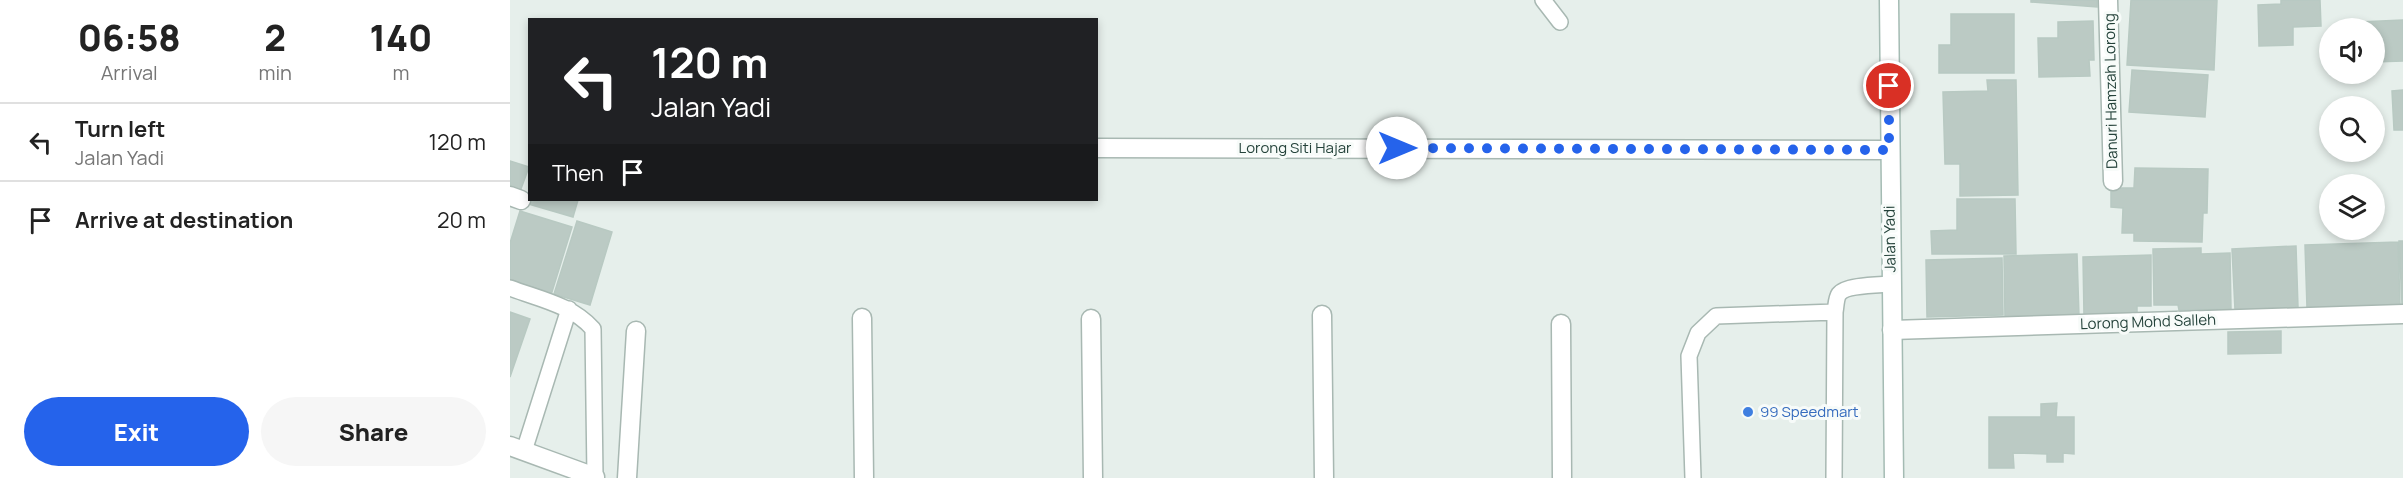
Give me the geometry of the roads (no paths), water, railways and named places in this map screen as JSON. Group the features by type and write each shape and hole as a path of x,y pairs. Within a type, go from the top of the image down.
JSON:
{"street":[{"name":"Jalan Yadi","path":"1889,0 1894,478"},
{"name":"Danuri Hamzah Lorong","path":"2108,0 2113,181"},
{"name":"Lorong Siti Hajar","path":"1098,148 1889,150"},
{"name":"Lorong Mohd Salleh","path":"1892,330 2403,314"},
{"path":"1322,315 1324,478"},
{"path":"862,318 864,478"},
{"path":"1091,319 1093,478"},
{"path":"1561,324 1562,478"},
{"path":"627,478 636,332"},
{"path":"517,449 595,477"}],"lane":[{"path":"1543,0 1560,22"},
{"path":"1834,478 1835,312 1838,295 1849,288 1891,284"},
{"path":"510,288 569,309 582,316 593,329 595,477"},
{"path":"517,449 569,309"},
{"path":"1693,478 1689,356 1698,333 1716,316 1835,312"}],"place":[{"name":"99 Speedmart","path":"1748,412"}]}
